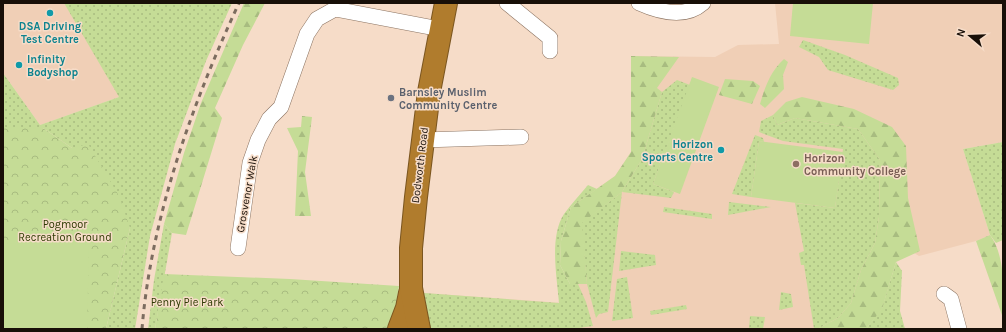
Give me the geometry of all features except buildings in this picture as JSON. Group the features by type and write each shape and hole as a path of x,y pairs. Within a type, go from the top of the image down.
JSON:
{"highway":[{"name":"Dodworth Road","path":"419,329 411,288 412,248 429,92 446,3"},
{"path":"399,329 407,308 411,288"}],"street":[{"path":"507,3 550,38 550,51"},
{"path":"639,3 661,11 672,13 688,11 703,3"},
{"name":"Grosvenor Walk","path":"238,248 250,163 258,140 269,119 281,107 306,34 317,19 334,6 440,29"},
{"path":"423,140 521,137"},
{"path":"944,294 951,299 959,329"}],"shaded area":[{"path":"3,3 232,3 119,97 40,125 3,73"},
{"name":"Horizon Community College","path":"775,3 1003,3 1003,142 963,149 990,235 976,241 919,256 901,245 866,329 430,329 424,293 576,304 571,207 615,176 631,152 631,56 715,57 738,45 779,44"}],"green space":[{"path":"64,3 232,3 206,61 175,144 150,236 135,329 106,329 130,228 72,148 43,128 3,128 3,73 40,125 119,97"},
{"path":"244,3 265,3 243,45 215,108 222,118 186,235 172,233 164,224 184,153 201,103"},
{"path":"793,3 873,3 869,44 790,36"},
{"path":"803,40 845,55 898,78 899,85 893,90 828,70 819,57 799,47"},
{"path":"631,56 679,57 657,88 662,92 642,159 622,192 582,223 587,284 570,284 560,265 561,241 571,207 615,176 631,152"},
{"path":"784,59 788,62 783,75 784,89 765,108 760,104 766,86 775,69"},
{"path":"692,77 719,87 680,194 653,184"},
{"path":"725,79 753,81 760,86 752,104 719,95"},
{"path":"677,80 690,85 653,184 674,192 671,198 622,192 642,159 662,92"},
{"path":"802,97 854,109 892,127 906,146 908,198 920,251 896,262 882,309 866,329 817,329 838,318 851,303 861,270 875,243 879,217 880,160 858,129 795,118 777,125 773,115 786,102"},
{"path":"773,115 777,125 795,118 858,129 880,160 879,217 875,243 861,270 851,303 838,318 817,329 814,329 804,265 801,265 799,253 804,251 795,203 835,208 843,149 783,141 759,132 761,121"},
{"path":"302,116 312,117 305,172 311,216 295,216 298,151 287,128 301,127"},
{"name":"Pogmoor Recreation Ground","path":"3,128 43,128 72,148 88,144 119,196 130,228 106,329 3,329"},
{"path":"755,135 763,138 764,142 759,141 751,197 732,194"},
{"path":"759,141 843,152 835,208 751,197"},
{"path":"1003,142 1003,240 996,243 990,235 963,149"},
{"path":"588,185 597,189 571,207 561,241 560,265 570,284 578,284 586,302 593,326 572,329 430,329 424,293 559,303 555,245 559,223 564,214"},
{"path":"622,192 608,312 599,314 596,318 587,284 581,223"},
{"path":"729,202 771,207 728,215"},
{"path":"664,207 712,214 712,219 663,212"},
{"path":"164,224 172,233 155,329 148,329 154,280"},
{"path":"990,235 999,253 1001,264 1003,285 1003,318 976,241"},
{"path":"4,243 89,245 87,329 3,329"},
{"path":"621,251 655,255 656,265 619,271"},
{"path":"896,262 902,271 900,311 905,329 866,329 882,308"},
{"name":"Penny Pie Park","path":"164,274 290,279 399,286 395,313 387,329 155,329"},
{"path":"627,277 633,318 612,321 617,279"},
{"path":"781,292 791,294 793,307 779,310"},
{"path":"686,305 687,309 651,315 650,311"},
{"path":"750,316 765,317 763,329 749,329"}],"railway":[{"path":"142,329 154,245 176,162 205,81 239,3"}],"place":[{"name":"DSA Driving Test Centre","path":"50,13"},
{"name":"Infinity Bodyshop","path":"19,65"},
{"name":"Barnsley Muslim Community Centre","path":"391,98"},
{"name":"Horizon Sports Centre","path":"721,150"},
{"name":"Horizon Community College","path":"796,164"}]}
